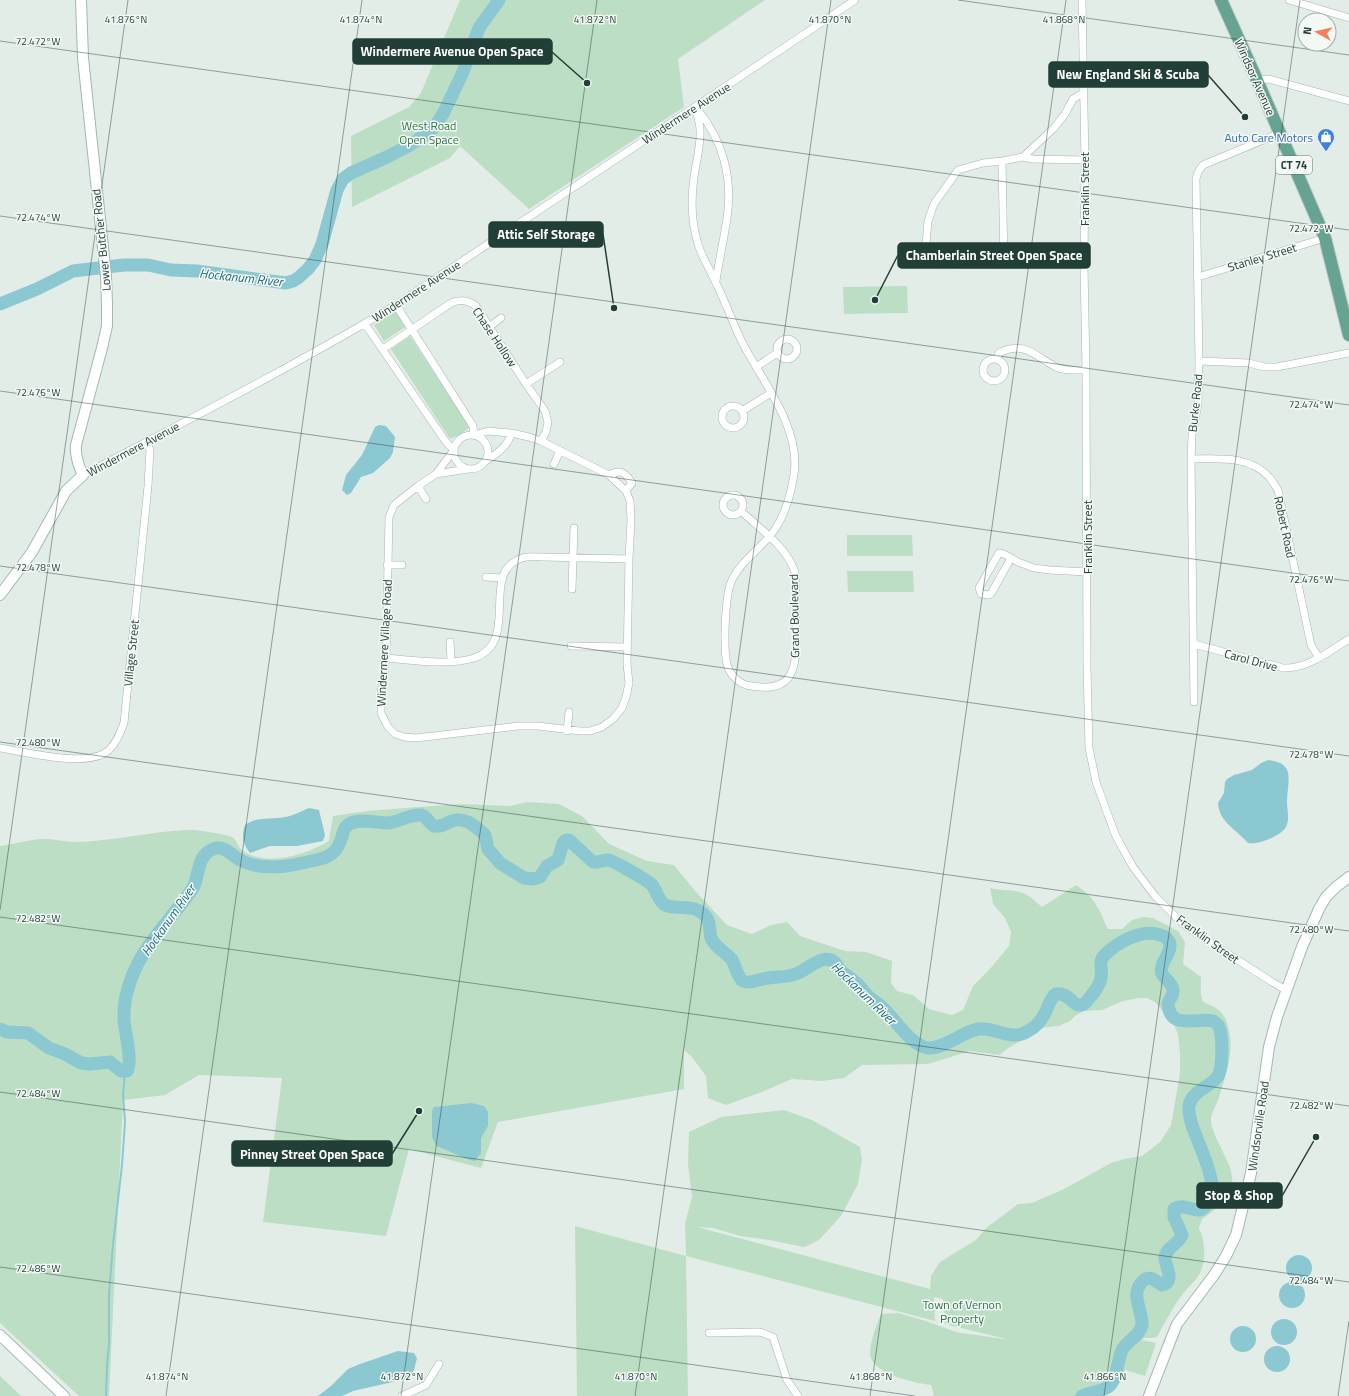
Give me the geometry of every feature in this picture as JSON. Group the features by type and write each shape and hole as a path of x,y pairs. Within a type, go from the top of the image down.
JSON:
{"main road":[{"name":"Lower Butcher Road","path":"81,0 83,58 106,276 107,326 76,445 75,453 83,475"},
{"name":"Windsor Avenue","path":"1221,0 1325,238 1348,322 1349,335"},
{"name":"Windermere Avenue","path":"0,594 32,552 66,491 83,475"},
{"name":"Windsorville Road","path":"1151,1395 1170,1339 1177,1324 1214,1275 1226,1256 1236,1235 1251,1173 1269,1047 1286,990 1302,947 1319,909 1326,897 1336,886 1349,877"},
{"path":"0,1335 64,1396"}],"street":[{"name":"Windermere Avenue","path":"83,475 233,396 365,324 396,305 855,0"},
{"name":"Franklin Street","path":"1082,0 1085,160 1084,265 1086,370 1087,667 1089,748 1096,782 1115,834 1133,867 1155,896 1181,922 1216,948 1286,990"},
{"path":"1289,0 1349,18"},
{"path":"1257,80 1269,79 1349,101"},
{"path":"1023,157 1054,128 1065,114 1073,98 1083,92"},
{"path":"695,107 707,121 720,145 728,177 729,202 716,282"},
{"name":"Grand Boulevard","path":"695,107 700,129 699,149 692,199 693,224 698,244 704,262 716,282 743,343 782,412 794,449 795,471 792,487 784,512 773,532 768,537 737,571 728,589 725,645 726,660 729,670 741,684 757,687 774,687 785,681 793,672 796,656 795,572 792,563 782,549 768,537"},
{"name":"Burke Road","path":"1194,702 1191,459 1192,435 1198,404 1199,361 1196,178 1203,165 1280,133"},
{"path":"1084,265 928,264 926,245 928,221 934,204 943,189 958,170 983,162 1002,161 1023,157 1033,159 1085,160"},
{"path":"1002,161 1004,264"},
{"name":"Stanley Street","path":"1198,277 1325,238"},
{"name":"Chase Hollow","path":"383,349 451,303 460,300 469,301 476,306 545,412 548,422 546,432 541,441"},
{"path":"396,305 473,426 474,435 484,440 487,445 488,456 486,461"},
{"path":"489,327 502,318"},
{"path":"365,324 446,442 454,450 455,460 463,467 468,469"},
{"path":"996,359 999,353 1006,349 1016,347 1028,349 1060,368 1069,370 1086,370"},
{"path":"756,367 777,353"},
{"path":"1199,361 1249,363 1264,367 1277,367 1349,353"},
{"path":"526,384 560,362"},
{"path":"742,411 772,394"},
{"name":"Windermere Village Road","path":"488,431 511,433 541,441 609,475 626,491 630,501 631,520 627,647 629,682 622,708 613,719 602,727 590,731 567,730 538,726 518,726 416,738 404,737 395,734 388,727 380,713 386,658 389,517 394,505 436,474 454,450 455,444 463,436 488,431"},
{"name":"Windermere Village Road","path":"436,474 478,468 510,441 511,433"},
{"name":"Village Street","path":"0,748 66,759 81,760 95,758 108,751 118,740 124,723 148,486 150,450 147,442"},
{"path":"554,464 560,451"},
{"name":"Robert Road","path":"1191,459 1235,459 1250,464 1261,469 1270,478 1278,490 1311,645 1319,658"},
{"name":"Windermere Village Road","path":"609,475 614,472 627,474 632,483 626,491"},
{"path":"418,486 426,499"},
{"path":"741,511 768,537"},
{"path":"572,589 574,528"},
{"path":"1011,558 992,592 989,595 981,594 979,588 1000,553 1034,568 1087,572"},
{"path":"386,658 434,662 451,661 474,658 486,652 496,639 498,631 500,588 503,578 509,567 520,559 529,557 629,559"},
{"path":"387,565 402,565"},
{"path":"486,576 503,578"},
{"name":"Carol Drive","path":"1194,644 1283,668 1293,668 1304,666 1349,640"},
{"path":"450,642 451,661"},
{"path":"572,646 627,647"},
{"path":"567,730 569,712"},
{"path":"709,1333 760,1332 773,1337 787,1380 798,1396"},
{"path":"402,1396 426,1385 438,1364"}],"green space":[{"name":"West Road Open Space","path":"460,0 765,0 678,59 684,107 529,209 460,146 450,158 352,207 351,136 409,107 421,93"},
{"path":"907,286 908,313 844,314 843,287"},
{"path":"395,311 405,327 384,341 374,325"},
{"path":"410,336 470,427 461,434 450,439 391,349"},
{"path":"847,535 912,535 913,556 847,556"},
{"path":"847,571 913,571 914,592 848,592"},
{"name":"Town of Vernon Property","path":"528,802 559,804 582,816 609,844 647,861 674,865 696,892 727,925 752,934 771,925 787,922 800,936 845,951 866,952 892,961 891,983 897,991 913,995 929,1009 952,1015 963,1010 973,986 1009,946 1011,932 1005,918 993,904 990,888 1023,893 1042,907 1076,885 1086,892 1094,901 1108,929 1122,929 1132,920 1143,917 1153,918 1178,931 1185,942 1183,964 1201,977 1203,1001 1216,1008 1222,1014 1226,1020 1230,1033 1231,1042 1229,1062 1211,1120 1215,1135 1230,1168 1232,1183 1228,1194 1221,1204 1202,1219 1199,1228 1203,1240 1204,1260 1203,1266 1197,1278 1179,1299 1157,1337 1144,1338 1142,1340 1156,1343 1145,1376 1125,1370 1125,1379 1100,1396 934,1396 931,1385 897,1377 888,1373 875,1364 871,1358 870,1348 881,1314 898,1313 956,1332 1010,1340 945,1324 943,1299 934,1297 935,1321 686,1256 685,1224 692,1197 688,1164 689,1132 721,1117 784,1110 812,1120 860,1147 862,1160 858,1184 841,1216 820,1239 804,1247 740,1236 713,1228 697,1227 930,1289 931,1276 940,1262 976,1240 986,1228 1018,1204 1032,1203 1064,1189 1111,1163 1142,1156 1160,1142 1171,1125 1180,1074 1180,1053 1178,1034 1173,1023 1155,1002 1147,998 1123,1001 1102,1010 1083,1011 1070,1021 1059,1026 1041,1028 999,1055 970,1051 928,1064 862,1065 844,1078 822,1081 792,1079 726,1105 708,1098 706,1076 691,1056 684,1050 684,1089 498,1122 481,1168 409,1149 386,1236 263,1222 282,1078 199,1075 165,1095 123,1100 109,1396 79,1396 0,1323 0,846 39,839 85,842 170,831 193,830 230,836 234,838 243,851 253,856 275,859 298,855 329,841 333,816 367,811 418,807 463,804 509,806"},
{"path":"575,1226 686,1256 688,1396 577,1396"},
{"path":"0,1376 21,1396 0,1396"}],"water":[{"path":"379,425 386,426 395,437 393,452 390,458 373,473 361,477 351,493 347,495 342,490 346,475 362,455 375,427"},
{"path":"1268,760 1277,762 1287,769 1289,781 1287,824 1279,834 1274,837 1257,843 1248,843 1221,815 1218,803 1224,793 1225,782 1227,779 1234,775 1252,770"},
{"path":"309,808 319,810 325,835 323,841 297,846 270,846 250,853 243,840 245,825 254,820 280,818 294,815"},
{"path":"471,1103 484,1106 488,1112 488,1126 481,1138 481,1153 475,1161 436,1146 432,1137 432,1111 434,1107"},
{"path":"1299,1255 1308,1259 1312,1268 1308,1277 1299,1281 1290,1277 1286,1268 1290,1259"},
{"path":"1292,1282 1301,1286 1305,1295 1301,1304 1292,1308 1283,1304 1279,1295 1283,1286"},
{"path":"1284,1319 1293,1323 1297,1332 1293,1341 1284,1345 1275,1341 1271,1332 1275,1323"},
{"path":"1243,1326 1252,1330 1256,1339 1252,1348 1243,1352 1234,1348 1230,1339 1234,1330"},
{"path":"1277,1346 1286,1350 1290,1359 1286,1368 1277,1372 1268,1368 1264,1359 1268,1350"},
{"path":"398,1351 414,1353 417,1358 414,1370 406,1379 353,1391 342,1396 318,1396 331,1386 348,1369"}],"waterway":[{"name":"Hockanum River","path":"0,304 37,289 73,271 124,265 148,265 171,270 197,271 286,283 298,278 315,260 322,244 337,190 343,179 351,173 410,145 429,132 436,125 444,112 463,72 479,28 499,0"},
{"name":"Hockanum River","path":"0,1029 7,1032 28,1033 49,1048 65,1054 81,1063 90,1064 110,1062 121,1071 127,1071 129,1067 129,1055 124,1011 125,999 131,979 137,964 145,951 193,888 200,865 205,855 216,848 222,848 240,860 254,865 279,867 296,864 325,858 332,854 339,845 345,828 351,823 361,821 388,823 417,815 423,816 434,826 441,826 457,820 470,823 485,835 488,849 500,863 524,878 533,879 540,877 547,866 558,860 563,843 566,840 569,840 593,862 604,860 611,861 652,885 665,905 670,907 692,908 703,913 708,920 711,938 732,960 743,981 750,982 767,978 784,977 796,974 822,960 831,960 835,962 843,973 857,983 867,995 883,1008 909,1037 915,1042 928,1048 940,1046 966,1033 978,1029 991,1030 1009,1035 1022,1034 1034,1027 1041,1020 1051,1000 1056,994 1064,995 1079,1005 1086,1003 1100,983 1101,961 1105,955 1116,946 1130,938 1142,934 1158,934 1167,938 1170,947 1161,971 1162,975 1172,986 1173,990 1173,994 1168,1004 1170,1012 1179,1020 1213,1021 1218,1025 1220,1031 1222,1044 1220,1072 1215,1080 1193,1097 1189,1106 1190,1117 1206,1160 1212,1188 1209,1200 1201,1210 1184,1207 1177,1207 1174,1209 1174,1217 1182,1235 1166,1254 1165,1261 1169,1273 1168,1281 1162,1285 1149,1278 1141,1283 1137,1292 1142,1319 1139,1332 1122,1350 1116,1375 1111,1384 1105,1389 1082,1396"},
{"path":"106,1396 109,1343 109,1294 122,1165 125,1122 123,1094 125,1072"}],"place":[{"name":"Windermere Avenue Open Space","path":"587,83"},
{"name":"New England Ski & Scuba","path":"1245,117"},
{"name":"Auto Care Motors","path":"1326,152"},
{"name":"Chamberlain Street Open Space","path":"875,300"},
{"name":"Attic Self Storage","path":"614,308"},
{"name":"Pinney Street Open Space","path":"419,1111"},
{"name":"Stop & Shop","path":"1316,1137"}]}
